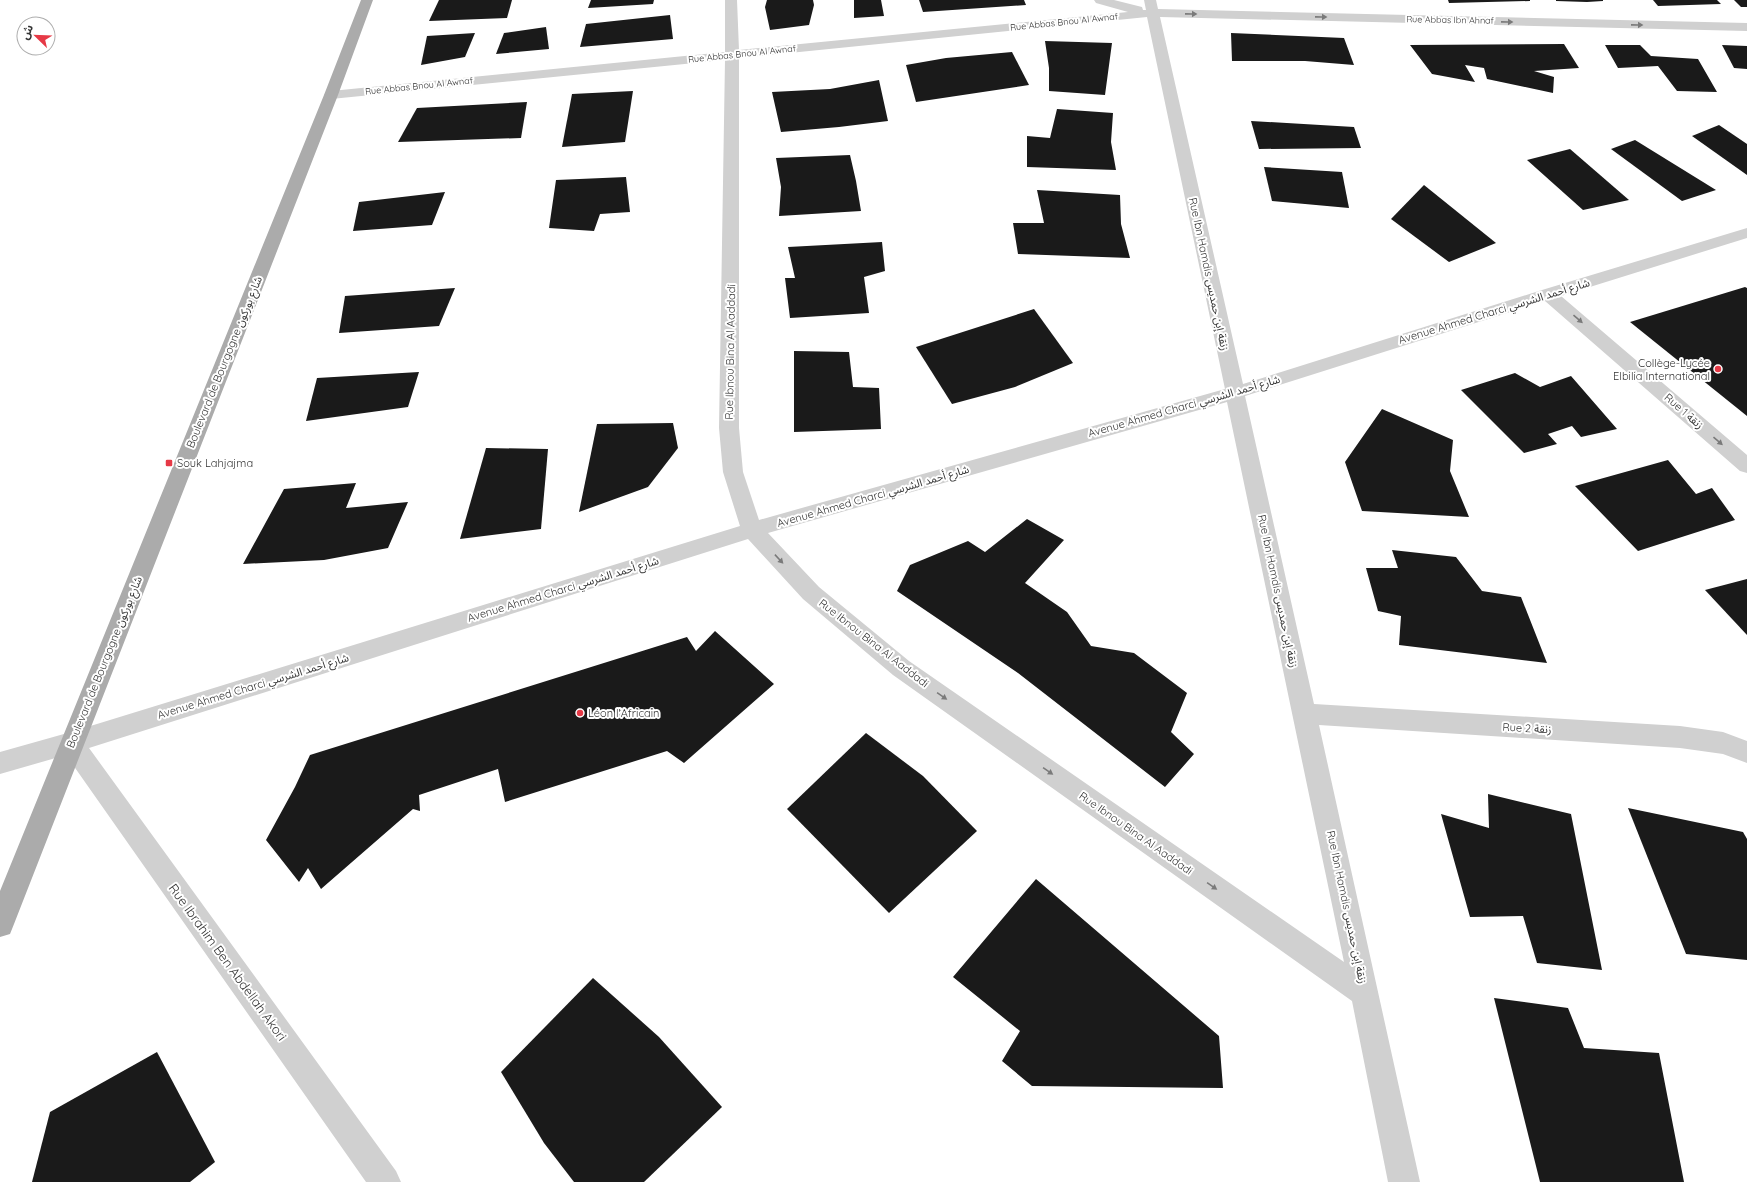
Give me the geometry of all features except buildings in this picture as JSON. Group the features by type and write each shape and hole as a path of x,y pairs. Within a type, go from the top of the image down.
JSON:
{"main road":[{"name":"Boulevard de Bourgogne شارع بوركون","path":"0,924 331,94 367,0"}],"street":[{"name":"Rue Ibnou Bina Al Aaddadi","path":"731,0 732,55 729,428 733,472 752,530 812,593 901,668 1365,993"},
{"path":"1100,0 1151,7"},
{"name":"Rue Abbas Bnou Al Awnaf","path":"331,94 732,55 1151,7"},
{"name":"Rue Abbas Ibn Ahnaf","path":"1151,7 1747,27"},
{"name":"Rue Ibn Hamdis زنقة إبن حمديس","path":"1151,7 1305,714 1404,1182"},
{"name":"Avenue Ahmed Charci شارع أحمد الشرسي","path":"0,763 71,743 752,530 1235,392 1747,233"},
{"name":"Rue 1 زنقة","path":"1548,294 1747,466"},
{"name":"Rue 2 زنقة","path":"1305,714 1680,737 1723,743 1747,752"},
{"name":"Rue Ibrahim Ben Abdellah Akori","path":"71,743 385,1182"}],"place":[{"name":"Collège-Lycée Elbilia International","path":"1718,369"},
{"name":"Souk Lahjajma","path":"169,463"},
{"name":"Léon l'Africain","path":"580,713"}]}
